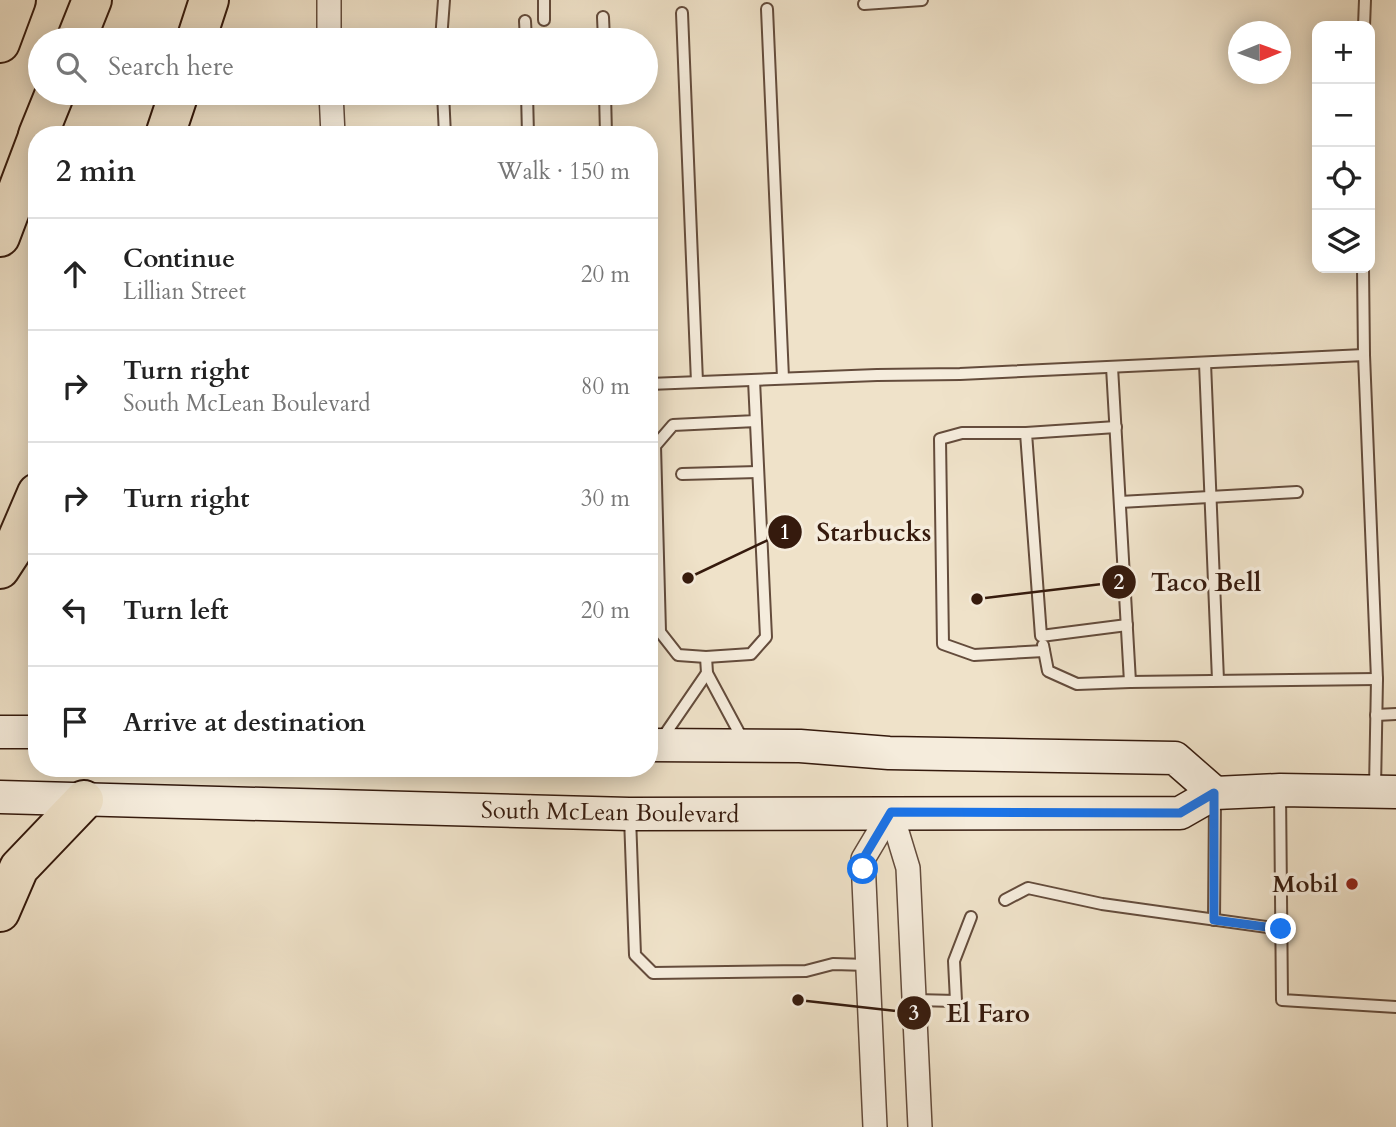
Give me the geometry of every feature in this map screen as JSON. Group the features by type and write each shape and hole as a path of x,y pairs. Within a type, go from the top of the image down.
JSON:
{"highway":[{"path":"0,43 16,0"},
{"path":"81,28 92,0"},
{"path":"200,28 209,0"},
{"path":"42,126 50,105"},
{"path":"169,126 175,105"},
{"path":"0,237 28,163"},
{"path":"0,569 13,550 28,515"},
{"path":"0,912 19,868 84,800"}],"main road":[{"path":"0,732 28,732"},
{"path":"658,745 800,747 889,753 1175,758 1214,793"},
{"name":"South McLean Boulevard","path":"0,797 629,814 1180,813 1214,793 1280,790 1385,792"}],"street":[{"path":"329,0 329,28"},
{"path":"332,105 333,126"},
{"path":"875,1127 863,859 891,812"},
{"path":"891,812 908,868 920,1127"}],"lane":[{"path":"442,28 444,0"},
{"path":"544,0 544,20"},
{"path":"864,4 922,0"},
{"path":"1364,21 1365,0"},
{"path":"767,9 783,378"},
{"path":"681,13 697,382"},
{"path":"603,17 603,28"},
{"path":"525,21 525,28"},
{"path":"444,105 445,126"},
{"path":"527,105 528,126"},
{"path":"605,105 606,126"},
{"path":"1363,273 1376,715 1385,792"},
{"path":"658,384 960,374 1364,355"},
{"path":"1205,363 1218,680"},
{"path":"1112,367 1130,682"},
{"path":"658,558 660,632 678,655 706,657 751,654 766,637 754,380"},
{"path":"658,442 673,425 756,421"},
{"path":"1044,651 974,655 943,644 940,439 962,433 1116,428"},
{"path":"1026,432 1041,636 1048,671 1077,684 1377,679"},
{"path":"682,474 758,472"},
{"path":"1120,502 1297,492"},
{"path":"1041,636 1127,625"},
{"path":"706,657 707,673 746,746"},
{"path":"658,738 707,673"},
{"path":"1376,715 1396,714"},
{"path":"1280,790 1282,1000 1396,1007"},
{"path":"1214,793 1214,920"},
{"path":"629,814 635,955 653,974 806,971 833,964 868,965"},
{"path":"1004,900 1028,888 1102,904 1281,929"},
{"path":"915,1000 956,1001 954,961 971,916"}],"place":[{"name":"Starbucks","path":"688,578"},
{"name":"Taco Bell","path":"977,599"},
{"name":"Mobil","path":"1352,884"},
{"name":"El Faro","path":"798,1000"}],"route":[{"path":"863,869 863,859 891,812 1180,813 1214,793 1214,920 1281,929"}]}
